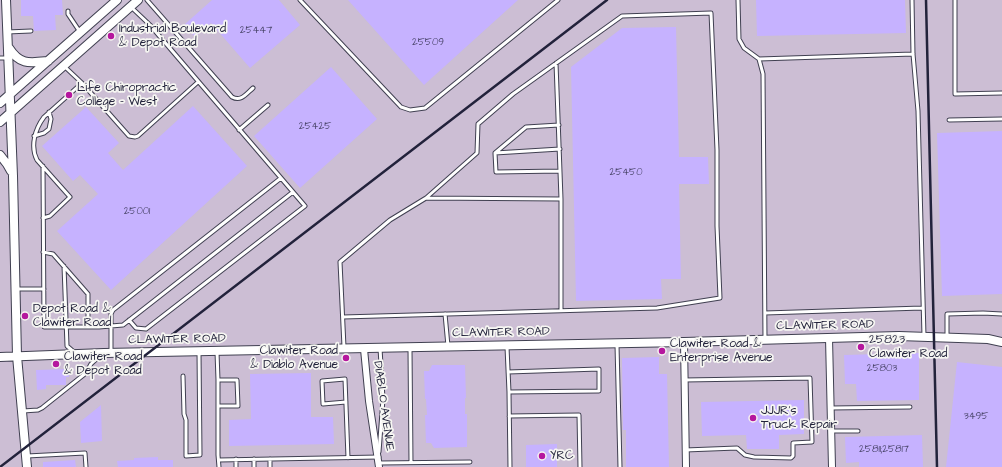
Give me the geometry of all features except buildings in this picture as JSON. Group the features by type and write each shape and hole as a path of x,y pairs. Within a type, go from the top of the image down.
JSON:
{"street":[{"path":"6,0 3,19 8,32 17,356 27,467"},
{"path":"0,103 117,0"},
{"path":"0,122 64,66 130,3 138,0"},
{"path":"8,47 18,60 29,62 48,61"},
{"path":"0,155 8,164 13,176"},
{"name":"CLAWITER ROAD","path":"0,357 107,353 364,349 829,338 924,337 988,339 1002,342"},
{"path":"829,338 832,467"},
{"path":"684,342 686,467"},
{"name":"DIABLO AVENUE","path":"364,349 369,401 379,463"}],"lane":[{"path":"147,0 232,97 236,99 241,98 253,88"},
{"path":"300,0 401,107 410,110 425,108 558,0"},
{"path":"738,0 739,39 744,48 759,59 913,54"},
{"path":"912,0 913,54 918,111 922,308 924,337"},
{"path":"955,0 955,94 1002,93"},
{"path":"129,320 136,328 146,329 305,206 130,3"},
{"path":"68,11 68,14 80,32"},
{"path":"343,317 657,308 720,298 717,226 717,150 711,13 622,16 513,94 478,124 476,153 426,198 390,220 340,262 344,349"},
{"path":"8,32 31,31"},
{"path":"0,58 9,58"},
{"path":"759,59 763,74 765,340"},
{"path":"556,63 562,199 561,310"},
{"path":"64,66 82,83 129,136 135,137 198,82"},
{"path":"43,218 50,216 70,197 35,155 34,136 38,124 49,112 82,83"},
{"path":"239,130 268,105"},
{"path":"34,136 44,134 49,129 51,119 49,112"},
{"path":"949,120 1002,119"},
{"path":"495,153 526,127 559,125"},
{"path":"495,153 560,149"},
{"path":"495,153 496,172 560,171"},
{"path":"43,166 44,327 121,326 293,192"},
{"path":"22,412 42,408 86,373 91,364 107,353 111,326 111,314 116,307 281,178"},
{"path":"426,198 562,199"},
{"path":"44,252 53,254 88,294 88,327"},
{"path":"64,266 66,346 76,354"},
{"path":"16,289 44,289"},
{"path":"765,313 922,308"},
{"path":"947,338 947,314 983,312 1002,314"},
{"path":"445,314 448,346"},
{"path":"617,343 620,467"},
{"path":"507,345 510,467"},
{"path":"410,347 411,463"},
{"path":"379,463 383,399 380,348"},
{"path":"217,351 219,467"},
{"path":"183,376 184,414 186,420 186,456 200,455 199,352"},
{"path":"508,372 599,369 599,391 509,392"},
{"path":"684,380 810,378 812,442 793,443 793,456 791,458 754,458 745,455 738,448 685,450"},
{"path":"346,402 323,404 322,381 345,379 346,402 348,458"},
{"path":"218,380 237,380 238,406 218,406"},
{"path":"831,408 910,407"},
{"path":"509,416 579,415 580,467"},
{"path":"831,431 858,431"},
{"path":"26,456 85,453 86,467"},
{"path":"218,460 348,458 379,463 470,462"},
{"path":"236,459 236,467"},
{"path":"254,459 254,467"},
{"path":"270,459 270,467"}],"shaded area":[{"path":"0,0 1002,0 1002,467 0,467"}],"railway":[{"path":"0,467 607,0"},
{"path":"926,0 937,467"}],"place":[{"name":"Industrial Boulevard & Depot Road","path":"111,36"},
{"name":"Life Chiropractic College - West","path":"69,95"},
{"name":"Depot Road & Clawiter Road","path":"25,316"},
{"name":"25823 Clawiter Road","path":"861,347"},
{"name":"Clawiter Road & Enterprise Avenue","path":"662,351"},
{"name":"Clawiter Road & Diablo Avenue","path":"346,358"},
{"name":"Clawiter Road & Depot Road","path":"56,364"},
{"name":"JJJR's Truck Repair","path":"753,418"},
{"name":"YRC","path":"542,456"}]}
